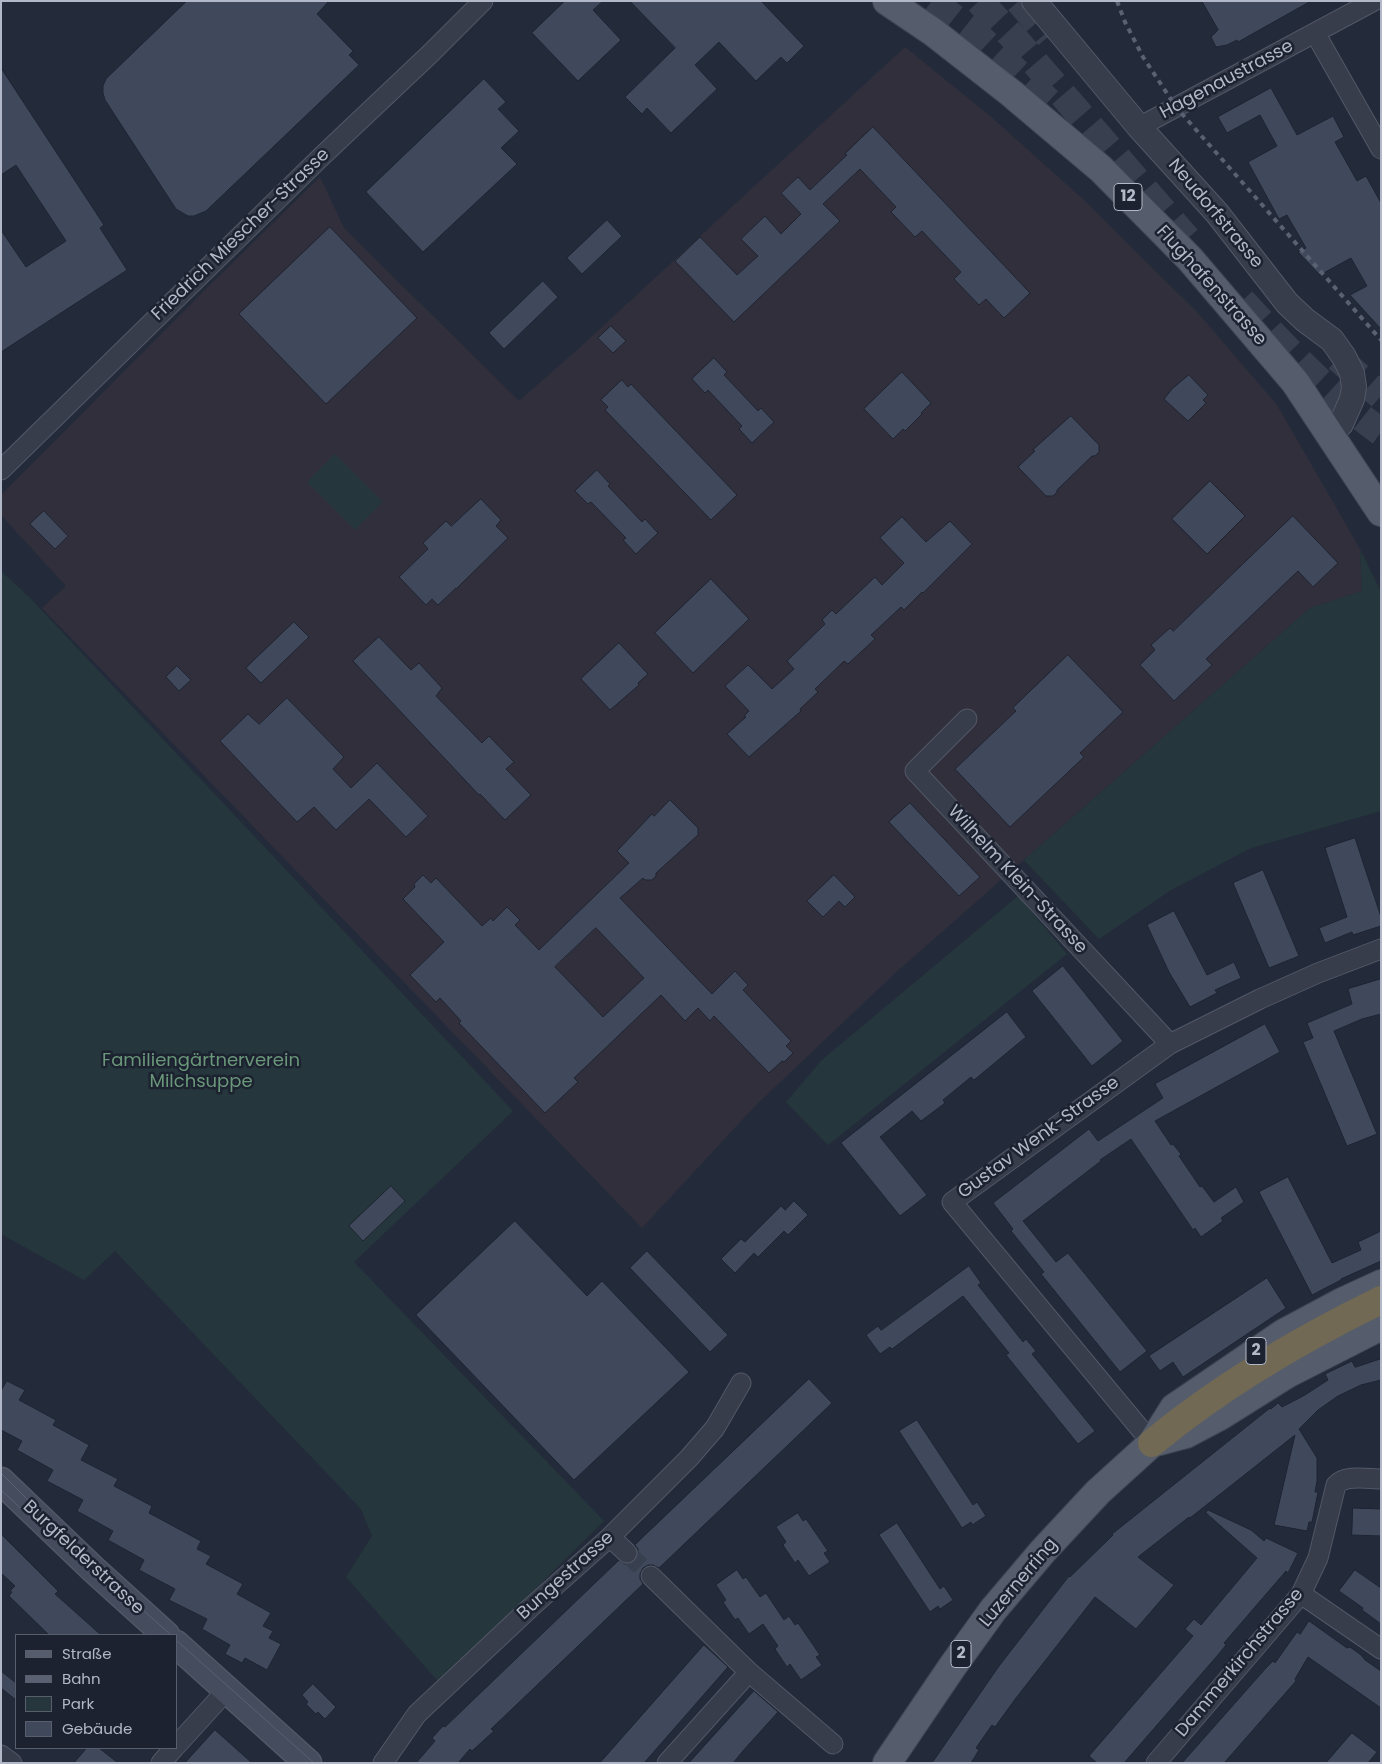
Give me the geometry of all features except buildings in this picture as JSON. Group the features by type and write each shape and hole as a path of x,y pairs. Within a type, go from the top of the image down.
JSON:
{"highway":[{"path":"1152,1443 1190,1412 1248,1373 1306,1338 1381,1300"},
{"path":"1152,1443 1289,1358 1355,1323 1381,1313"}],"main road":[{"name":"Flughafenstrasse","path":"887,1 933,32 1011,93 1100,169 1190,259 1295,382 1381,512"},
{"name":"Luzernerring","path":"887,1763 993,1610 1098,1492 1152,1443 1174,1408 1197,1390 1284,1333 1342,1302 1381,1284"},
{"name":"Luzernerring","path":"1152,1443 1186,1434 1220,1416 1287,1374 1381,1326"},
{"name":"Burgfelderstrasse","path":"2,1484 165,1634"},
{"path":"178,1646 308,1763"}],"street":[{"name":"Friedrich Miescher-Strasse","path":"1,470 483,1"},
{"name":"Neudorfstrasse","path":"1034,1 1139,126 1217,213 1287,303 1305,320 1332,340 1344,357 1352,373 1354,387 1352,399 1341,424 1330,433"},
{"name":"Hagenaustrasse","path":"1139,126 1374,1"},
{"path":"1315,33 1381,149"},
{"name":"Wilhelm Klein-Strasse","path":"967,719 915,771 1170,1044"},
{"name":"Gustav Wenk-Strasse","path":"1152,1443 952,1202 1170,1044 1268,996 1381,949"},
{"name":"Bungestrasse","path":"383,1763 417,1714 530,1608 610,1537 689,1458 715,1428 741,1383"},
{"name":"Dammerkirchstrasse","path":"1156,1763 1301,1594 1318,1558 1336,1485 1339,1481 1347,1478 1381,1479"},
{"path":"610,1537 626,1553"},
{"path":"650,1576 748,1672 833,1744"},
{"path":"1301,1594 1381,1649"},
{"path":"667,1763 748,1672"},
{"path":"178,1744 227,1690"},
{"path":"161,1763 173,1749"},
{"path":"1,1755 12,1763"}],"shaded area":[{"path":"905,47 990,116 1085,201 1197,312 1277,405 1360,549 1362,591 1310,608 893,975 755,1106 642,1228 42,608 66,586 1,515 1,495 320,177 344,228 519,401 576,351"}],"green space":[{"path":"335,454 383,502 355,530 307,482"},
{"path":"1360,549 1381,592 1381,811 1251,848 1171,890 1099,939 1024,860 1310,608 1362,591"},
{"name":"Familiengärtnerverein Milchsuppe","path":"1,571 30,598 513,1111 354,1262 604,1521 523,1601 437,1680 346,1577 372,1536 361,1509 115,1251 84,1280 1,1234"},
{"path":"1018,896 1067,954 828,1145 786,1102 822,1060"}],"tunnel":[{"path":"932,1 982,40 1049,102"},
{"path":"979,1 1013,37 1187,239"},
{"path":"1019,1 1049,36"},
{"path":"1242,301 1326,387 1343,403 1381,432"},
{"path":"1338,358 1381,396"},
{"path":"627,1553 651,1576"}],"tram line":[{"path":"1,1473 97,1569 170,1634"},
{"path":"1,1490 88,1570"},
{"path":"178,1642 314,1763"}],"railway":[{"path":"1117,1 1125,22 1143,57 1176,107 1381,340"}]}
